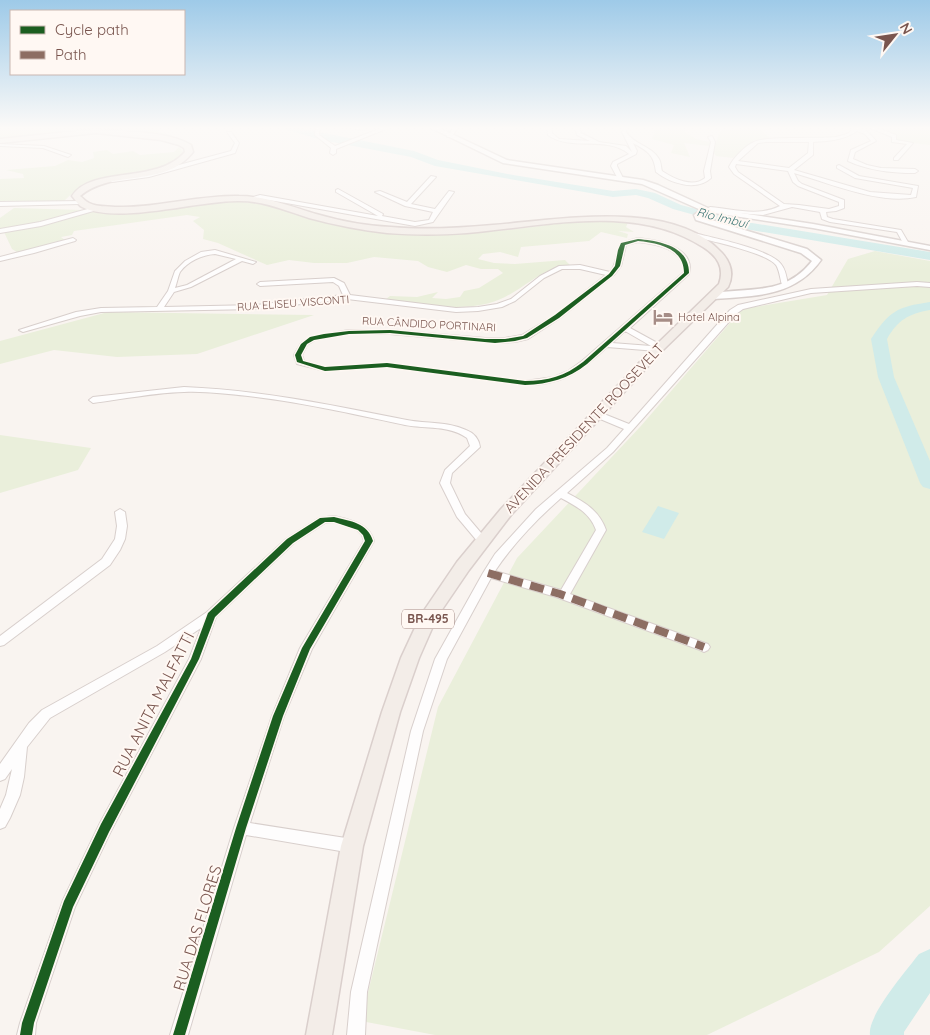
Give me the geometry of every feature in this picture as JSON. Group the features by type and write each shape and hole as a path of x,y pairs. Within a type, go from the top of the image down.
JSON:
{"main road":[{"path":"80,202 76,196 81,190 112,180 137,175"},
{"name":"AVENIDA PRESIDENTE ROOSEVELT","path":"80,202 95,209 130,210 220,198 250,200 324,219 385,230 465,230 600,218 652,223 694,236 704,241 720,254 725,263 728,276 724,285 658,348 535,479 482,540 430,615 410,658 391,712 352,846 319,1035"}],"street":[{"path":"112,180 152,175"},
{"path":"601,175 656,186 702,212 789,222 930,248"},
{"path":"665,175 675,181 691,183 703,182 708,178 708,175"},
{"path":"739,175 783,206 822,210 836,210 842,207 843,203 839,199 800,185 793,175"},
{"path":"808,175 870,194 914,196 916,188 908,185 867,180 855,175"},
{"path":"407,205 433,176"},
{"path":"338,191 391,220"},
{"path":"378,192 421,210 437,211"},
{"path":"250,200 260,197 275,199 415,224 431,221 451,192"},
{"path":"0,204 80,202"},
{"path":"702,212 761,213 771,212 783,206"},
{"path":"0,231 41,224 95,209"},
{"path":"822,210 828,220 899,231 905,242"},
{"path":"702,212 701,219 804,251 816,257 817,260 811,270 785,286 770,291 713,296"},
{"path":"694,236 718,241 770,258 778,263 785,286"},
{"path":"0,259 73,240"},
{"name":"RUA CÂNDIDO PORTINARI","path":"638,240 668,246 684,258 688,266 686,273 625,328 572,373 559,380 545,383 510,382 387,365 325,368 300,362 298,355 304,342 311,339 325,335 358,331 398,332 475,340 522,338 538,331 612,274 621,259 620,249 623,244 638,240"},
{"path":"160,308 171,291 177,272 187,262 203,253 214,252 253,262"},
{"path":"171,291 189,286 240,260"},
{"name":"RUA ELISEU VISCONTI","path":"23,330 94,312 160,308 256,307 347,297 473,310 494,307 513,300 552,271 560,268 576,267 612,274"},
{"path":"260,284 334,280 343,286 347,297"},
{"path":"356,1035 360,992 417,731 441,659 488,573 499,557 540,511 610,450 733,312 752,303 811,291 917,284 930,285"},
{"path":"625,328 658,348"},
{"path":"606,345 658,348"},
{"path":"93,400 184,389 224,391 328,406 402,422 450,427 471,436 476,442 475,447 448,472 445,484 461,515 482,540"},
{"path":"596,414 630,428"},
{"path":"559,493 591,511 598,519 601,530 564,596"},
{"path":"0,642 106,562 118,547 122,531 120,512"},
{"name":"RUA ANITA MALFATTI","path":"26,1035 28,1023 68,905 105,828 195,659 211,615 290,540 310,527 323,520 334,519 361,528 367,534 369,541 306,648 278,716 241,828"},
{"path":"488,573 564,596 704,647"},
{"path":"0,776 34,727 46,714 161,649 211,615"},
{"path":"0,822 11,804 16,790 21,746"},
{"path":"241,828 352,846"},
{"name":"RUA DAS FLORES","path":"179,1035 241,828"}],"green space":[{"path":"23,175 122,175 90,184 76,191 64,201 0,202 0,179 24,178"},
{"path":"216,200 258,204 344,226 368,230 455,233 508,230 598,220 628,223 626,227 634,232 618,231 628,234 627,238 601,232 589,241 521,247 518,257 500,252 483,254 478,259 494,263 515,264 565,260 570,265 552,269 513,293 491,302 477,306 446,307 386,299 390,296 417,297 438,292 432,298 460,297 464,291 479,288 503,273 498,269 481,269 466,265 447,272 428,267 418,261 374,257 347,263 314,263 289,260 267,265 218,243 203,239 204,230 193,221 200,217 187,215 74,231 72,235 61,237 66,241 20,254 12,249 4,232 94,210"},
{"path":"14,208 83,210 38,222 0,229 0,218"},
{"path":"875,251 930,261 930,906 879,952 707,1035 435,1035 361,1021 438,707 517,558 640,427 742,309 827,295 848,259"},
{"path":"108,312 314,315 197,354 117,357 54,350 0,364 0,341"},
{"path":"0,435 91,448 78,470 0,493"}],"water":[{"path":"658,506 679,513 664,539 642,532"}],"waterway":[{"name":"Rio Imbuí","path":"499,175 613,194 636,192 651,195 677,207 745,225 930,256"},
{"path":"930,306 911,309 899,314 879,339 886,377 930,483"},
{"path":"887,1035 886,1028 930,965"}],"marked path":[{"path":"488,573 560,594 704,647"}],"cycle path":[{"path":"638,240 654,242 678,252 684,258 687,265 687,273 585,363 571,373 557,379 525,383 387,365 325,369 300,362 298,355 303,345 312,338 349,332 390,332 495,341 525,337 557,317 600,284 616,269 623,244 638,240"},
{"path":"26,1035 28,1023 68,905 105,828 195,659 211,615 290,541 323,520 334,519 361,528 367,534 369,541 306,648 278,716 241,828 179,1035"}],"place":[{"name":"Hotel Alpina","path":"663,317"}]}
